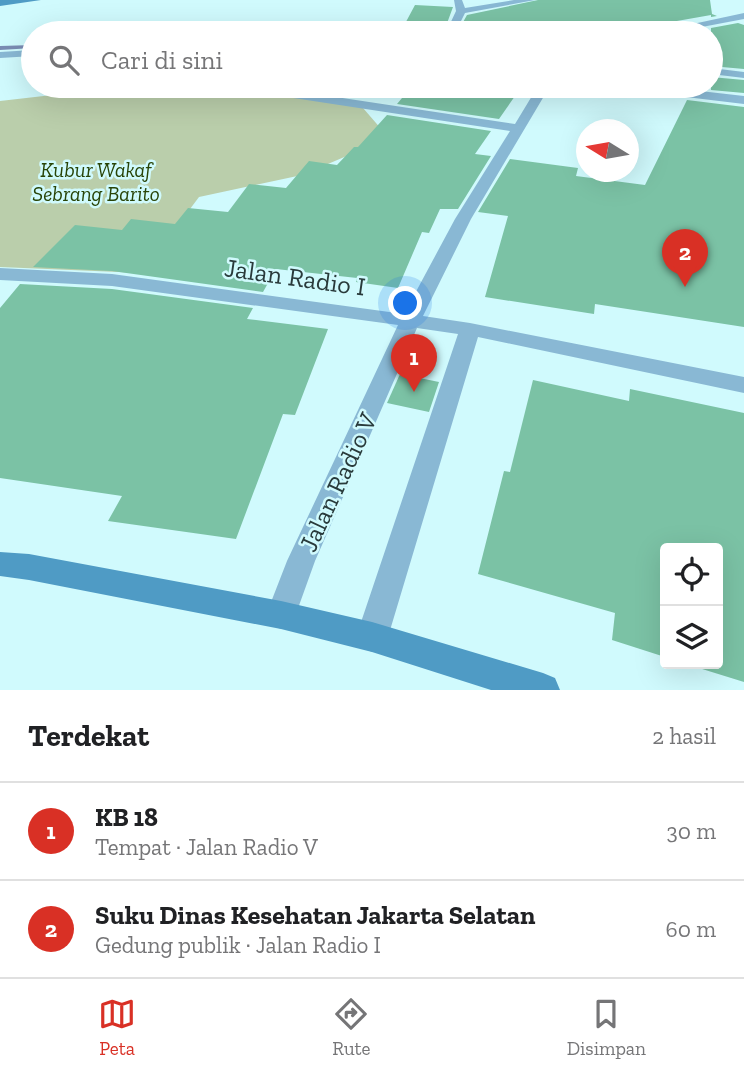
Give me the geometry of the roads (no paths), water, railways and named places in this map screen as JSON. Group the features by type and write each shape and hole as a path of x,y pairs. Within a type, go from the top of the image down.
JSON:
{"main road":[{"path":"0,3 37,0"},
{"path":"0,564 29,567 281,615 372,638 542,690"}],"street":[{"path":"460,5 531,0"},
{"path":"717,21 744,16"},
{"path":"723,26 744,28"},
{"path":"0,55 21,54"},
{"path":"723,72 744,75"},
{"path":"723,97 744,100"},
{"path":"320,98 517,128"},
{"name":"Jalan Radio V","path":"281,615 301,561 410,323 463,219 536,98"},
{"name":"Jalan Radio I","path":"0,274 113,280 410,323 470,329 744,385"},
{"path":"372,638 470,329"}],"waterway":[{"path":"0,48 21,47"}],"place":[{"name":"Suku Dinas Kesehatan Jakarta Selatan","path":"685,287"},
{"name":"KB 18","path":"414,392"}],"park label":[{"name":"Kubur Wakaf Sebrang Barito","path":"96,181"}]}
